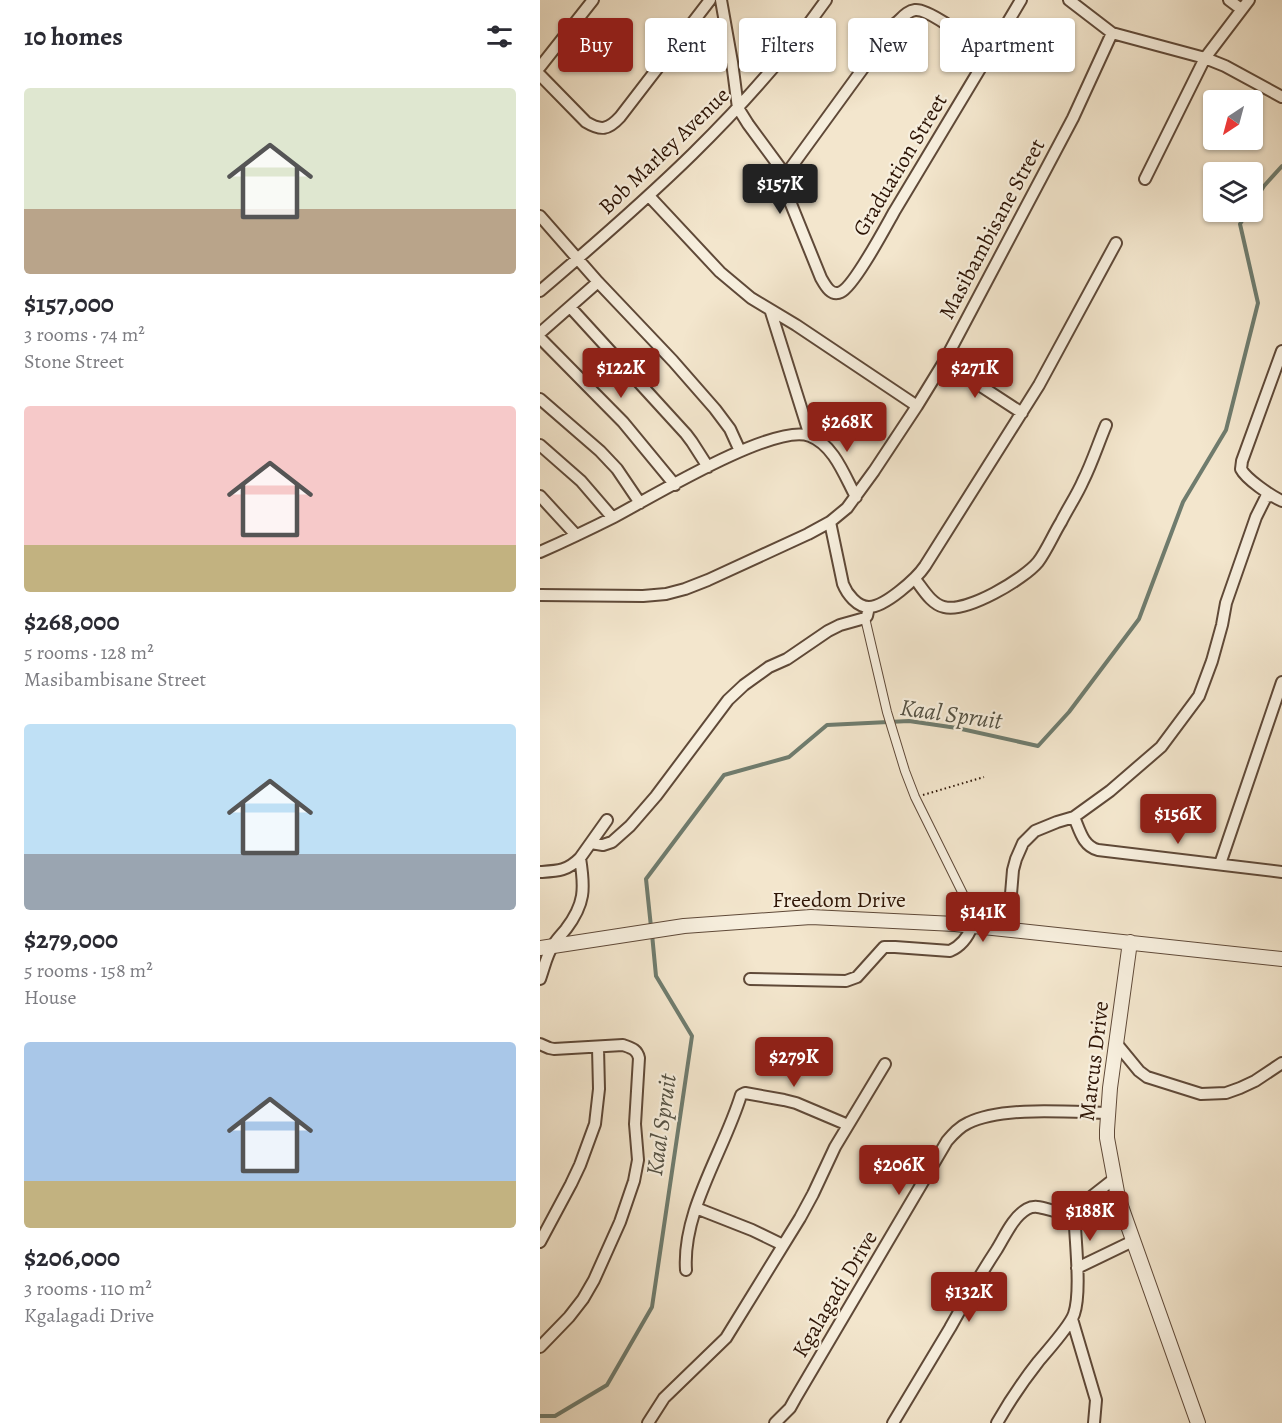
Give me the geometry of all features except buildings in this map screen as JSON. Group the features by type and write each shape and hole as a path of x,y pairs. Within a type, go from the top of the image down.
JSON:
{"street":[{"path":"540,67 593,0"},
{"path":"540,75 586,122 593,126 607,128 620,117 710,0"},
{"path":"721,0 738,108 787,177 800,155 896,23 906,13 916,10 931,14 940,20"},
{"name":"Bob Marley Avenue","path":"540,291 649,196 738,108 789,49 826,0"},
{"name":"Graduation Street","path":"1011,18 1021,0"},
{"path":"1069,0 1112,33 1205,58 1225,66 1282,97"},
{"path":"1229,0 1241,9"},
{"path":"1145,179 1205,58 1249,0"},
{"name":"Masibambisane Street","path":"540,594 643,596 666,594 684,589 797,539 830,522 847,507 917,406 944,362 1073,118 1112,33"},
{"name":"Graduation Street","path":"787,177 789,199 821,278 828,289 837,293 841,292 850,285 979,72"},
{"path":"649,196 731,283 771,312 796,325 917,406"},
{"path":"540,216 715,409 730,429 740,451"},
{"path":"591,843 612,842 630,826 656,796 716,716 744,685 828,631 867,612 915,579 1045,375 1116,243"},
{"path":"540,333 598,282"},
{"path":"570,307 686,434 708,467"},
{"path":"771,312 810,436"},
{"path":"540,338 623,422 675,484"},
{"path":"1282,351 1241,465 1244,475 1271,496 1282,501"},
{"path":"944,362 1022,413"},
{"path":"540,399 617,469 640,503"},
{"path":"915,579 933,601 950,608 977,602 1032,568 1041,558 1076,495 1106,425"},
{"path":"540,552 740,451 795,434 810,436 827,447 856,497"},
{"path":"540,445 581,481 612,517"},
{"path":"540,496 576,535"},
{"path":"1008,930 1013,870 1023,843 1035,831 1074,817 1110,791 1154,753 1199,696 1212,661 1226,603 1247,542 1262,504 1266,497 1271,496"},
{"path":"750,979 846,981 857,977 884,947 950,951 966,938 974,926 967,902 915,797 905,771 887,712 867,612 845,591 830,522"},
{"path":"1220,864 1282,682"},
{"path":"1074,817 1084,840 1094,849 1282,872"},
{"path":"540,872 564,869 580,858 607,820"},
{"path":"540,979 546,946 566,929 579,910 583,877 580,858"},
{"name":"Freedom Drive","path":"546,946 684,926 811,917 974,926 1282,959"},
{"name":"Marcus Drive","path":"1130,942 1116,1043 1107,1138 1122,1209 1198,1423"},
{"path":"1116,1043 1139,1071 1147,1077 1201,1094 1226,1093 1240,1088 1255,1082 1282,1063"},
{"path":"540,1044 554,1049 623,1045 638,1052 639,1058 635,1124 637,1167 620,1222 583,1299 540,1347"},
{"path":"540,1242 571,1184 595,1124 599,1089 598,1048"},
{"path":"648,1423 664,1398 726,1338 806,1208 835,1148 885,1064"},
{"path":"686,1270 686,1243 696,1208 741,1095 784,1100 848,1125"},
{"name":"Kgalagadi Drive","path":"775,1423 795,1399 947,1141 955,1132 975,1120 1006,1113 1108,1113"},
{"path":"1068,1215 1114,1179"},
{"path":"893,1423 1007,1231 1022,1212 1034,1206 1068,1215 1073,1222 1077,1268 1076,1306 1072,1319 1008,1403 997,1423"},
{"path":"696,1208 783,1245"},
{"path":"1077,1268 1133,1241"},
{"path":"1072,1319 1095,1400 1094,1423"}],"path":[{"path":"915,797 984,777"}],"waterway":[{"name":"Kaal Spruit","path":"1263,188 1282,166"},
{"name":"Kaal Spruit","path":"651,927 646,879 724,775 789,757 827,725 909,721 957,728 1038,746 1069,712 1139,619 1183,502 1226,430 1258,303 1241,222"},
{"name":"Kaal Spruit","path":"540,1416 555,1416 607,1385 652,1307 692,1036 656,976 652,934"}]}
